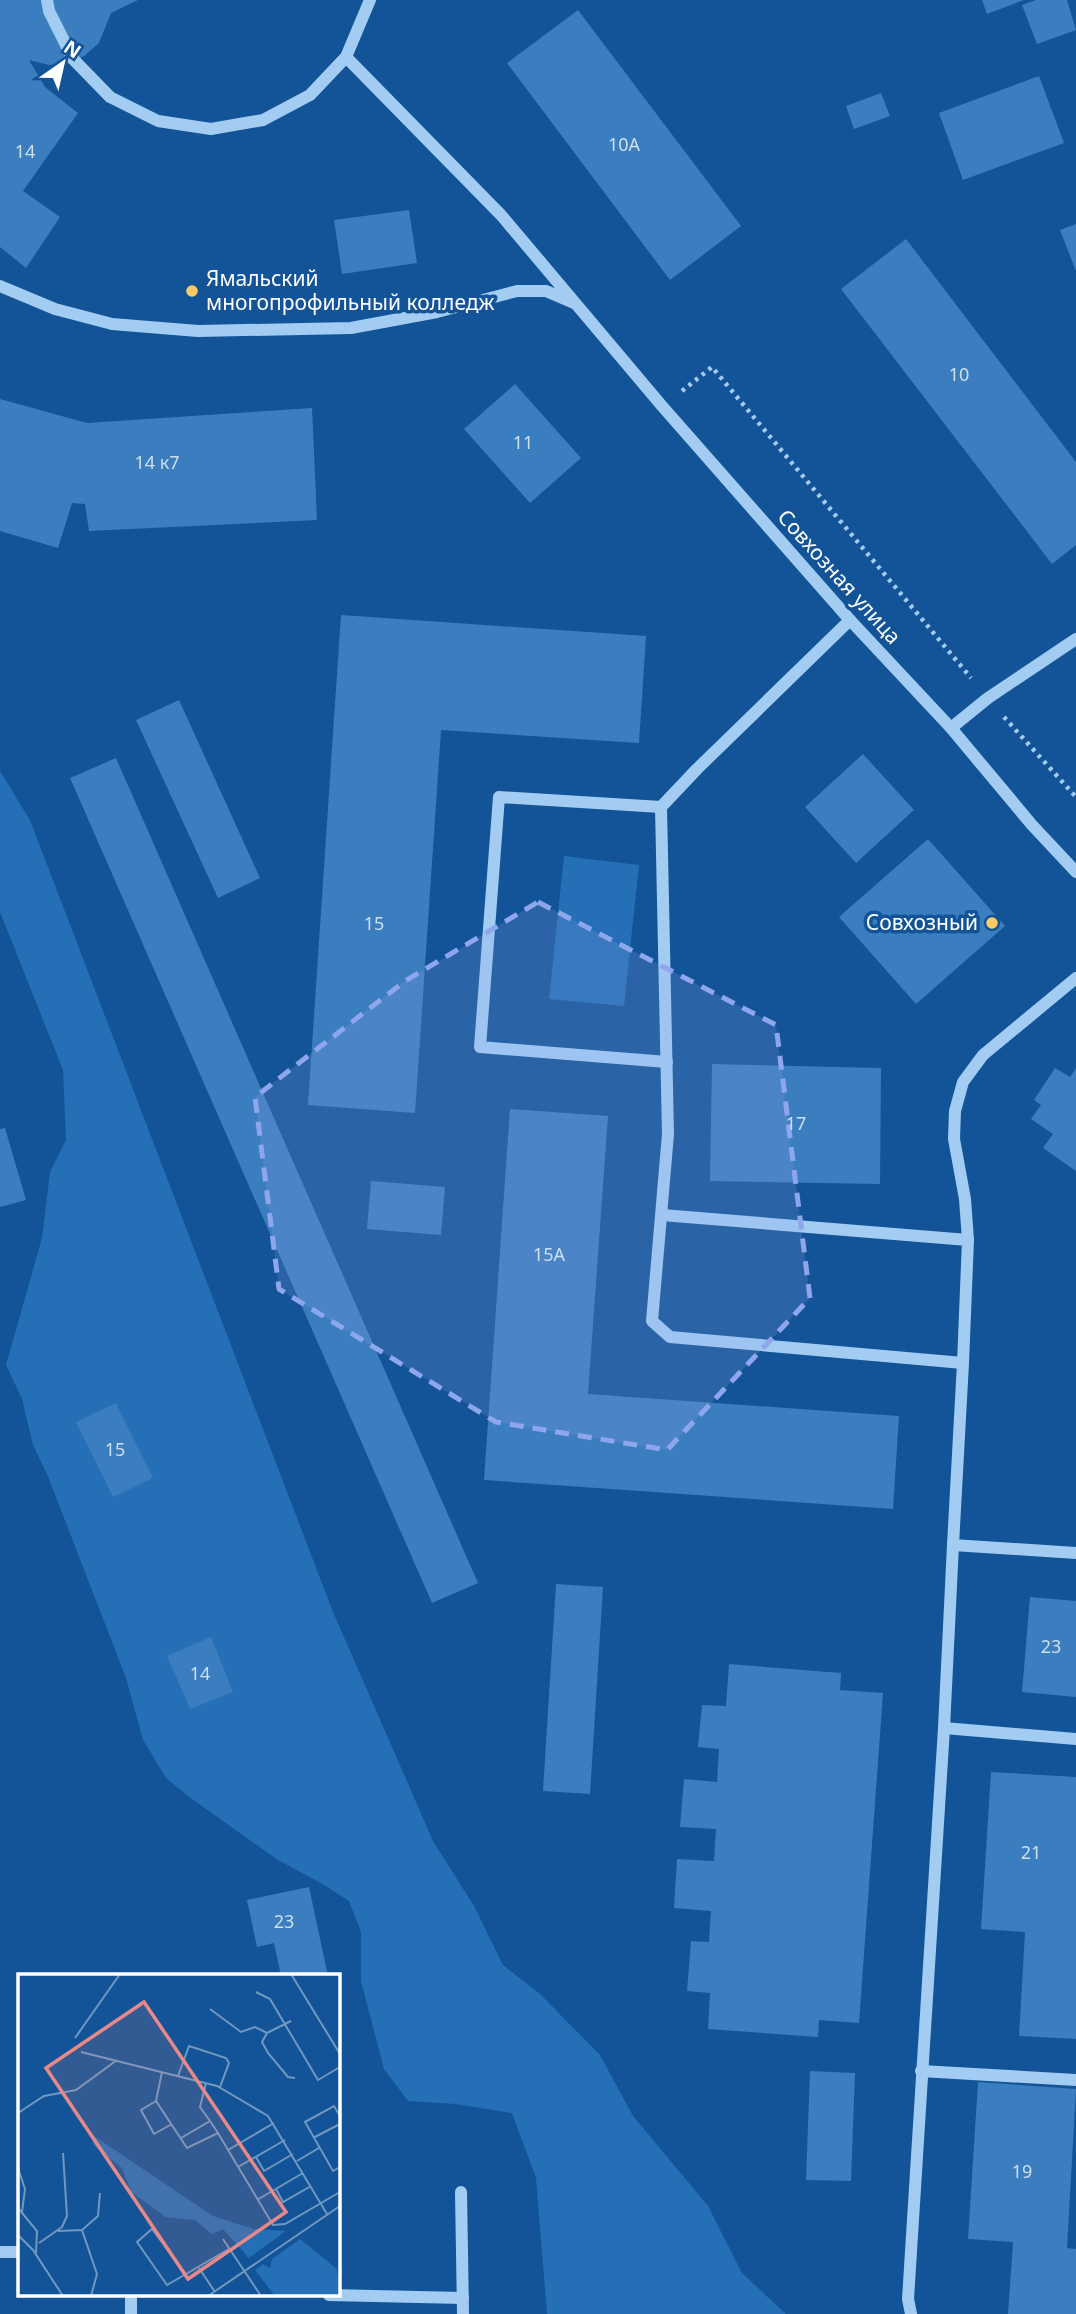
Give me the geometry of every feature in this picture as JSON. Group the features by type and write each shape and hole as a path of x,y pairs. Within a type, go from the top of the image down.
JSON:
{"street":[{"path":"47,0 49,11 73,59 110,97 158,121 211,129 263,120 310,95 346,57 370,0"},
{"name":"Совхозная улица","path":"346,57 501,215 662,406 1076,872"},
{"path":"0,286 55,309 112,324 198,331 351,328 437,312 517,291 546,291 577,304"},
{"path":"850,620 661,807 668,1134 652,1321 670,1337 963,1363"},
{"path":"951,729 988,698 1076,639"},
{"path":"661,807 499,796 480,1047 667,1062"},
{"path":"911,2314 908,2299 944,1728 968,1240 965,1199 954,1139 955,1111 963,1082 983,1055 1076,978"},
{"path":"662,1215 968,1240"},
{"path":"953,1545 1076,1553"},
{"path":"944,1728 1076,1739"},
{"path":"921,2071 1076,2080"},
{"path":"461,2192 463,2314"},
{"path":"0,2243 0,2252 18,2252"},
{"path":"340,2295 463,2298"},
{"path":"131,2296 131,2314"}],"path":[{"path":"662,406 712,367 988,698 1076,797"}],"highlighted area":[{"path":"538,902 776,1025 810,1298 667,1450 496,1422 279,1289 255,1097 405,981"}],"shaded area":[{"path":"0,771 30,820 333,1612 433,1841 474,1906 503,1965 540,1994 600,2055 633,2116 708,2206 742,2273 786,2314 547,2314 536,2178 512,2113 455,2104 408,2101 384,2069 361,1981 361,1932 349,1901 278,1860 192,1799 166,1778 143,1740 126,1678 47,1474 33,1445 22,1399 6,1365 42,1238 50,1172 66,1140 63,1070 0,912"},
{"path":"564,856 639,865 624,1006 549,999"}],"building":[{"path":"0,0 138,0 111,13 99,43 84,56 70,63 49,65 29,60 45,87 78,113 23,191 60,217 26,268 0,247"},
{"path":"982,0 1024,0 987,14"},
{"path":"1036,0 1067,0 1076,30 1037,44 1022,5"},
{"path":"578,10 741,226 670,280 507,63"},
{"path":"1039,76 1064,143 963,180 939,113"},
{"path":"881,93 890,116 854,129 846,106"},
{"path":"409,210 417,263 342,274 334,220"},
{"path":"1076,224 1076,271 1060,230"},
{"path":"906,239 1076,462 1076,545 1052,564 841,289"},
{"path":"515,384 581,458 530,503 464,429"},
{"path":"0,399 87,423 312,408 317,520 89,531 85,504 72,503 58,548 0,531"},
{"path":"341,615 646,636 639,743 441,730 415,1113 308,1105"},
{"path":"179,700 260,878 218,898 136,720"},
{"path":"863,754 914,810 856,863 805,807"},
{"path":"116,758 478,1583 432,1603 70,778"},
{"path":"928,839 1005,926 916,1004 839,917"},
{"path":"712,1064 881,1068 880,1184 710,1181"},
{"path":"1055,1068 1070,1077 1076,1068 1076,1171 1043,1148 1053,1134 1031,1119 1041,1105 1034,1100"},
{"path":"510,1109 608,1116 588,1394 899,1416 893,1509 484,1480"},
{"path":"5,1128 26,1200 0,1207 0,1129"},
{"path":"371,1181 445,1187 441,1235 367,1229"},
{"path":"116,1403 153,1478 113,1497 76,1422"},
{"path":"556,1584 603,1587 590,1794 543,1791"},
{"path":"1030,1597 1076,1601 1076,1697 1022,1692"},
{"path":"211,1637 233,1692 190,1709 167,1656"},
{"path":"729,1664 841,1673 840,1690 883,1693 859,2023 819,2020 818,2037 708,2029 710,1993 687,1991 691,1941 709,1942 711,1911 674,1908 677,1859 714,1861 716,1829 680,1827 684,1779 717,1782 719,1749 698,1747 702,1705 726,1706"},
{"path":"991,1772 1076,1777 1076,2039 1019,2036 1025,1932 981,1929"},
{"path":"309,1887 328,1974 281,1974 274,1943 257,1947 247,1900"},
{"path":"810,2071 855,2073 851,2181 806,2180"},
{"path":"978,2082 1076,2089 1067,2248 1076,2249 1076,2314 1008,2314 1013,2242 968,2239"}],"place":[{"name":"Ямальский многопрофильный колледж","path":"192,291"},
{"name":"Совхозный","path":"992,923"}]}
